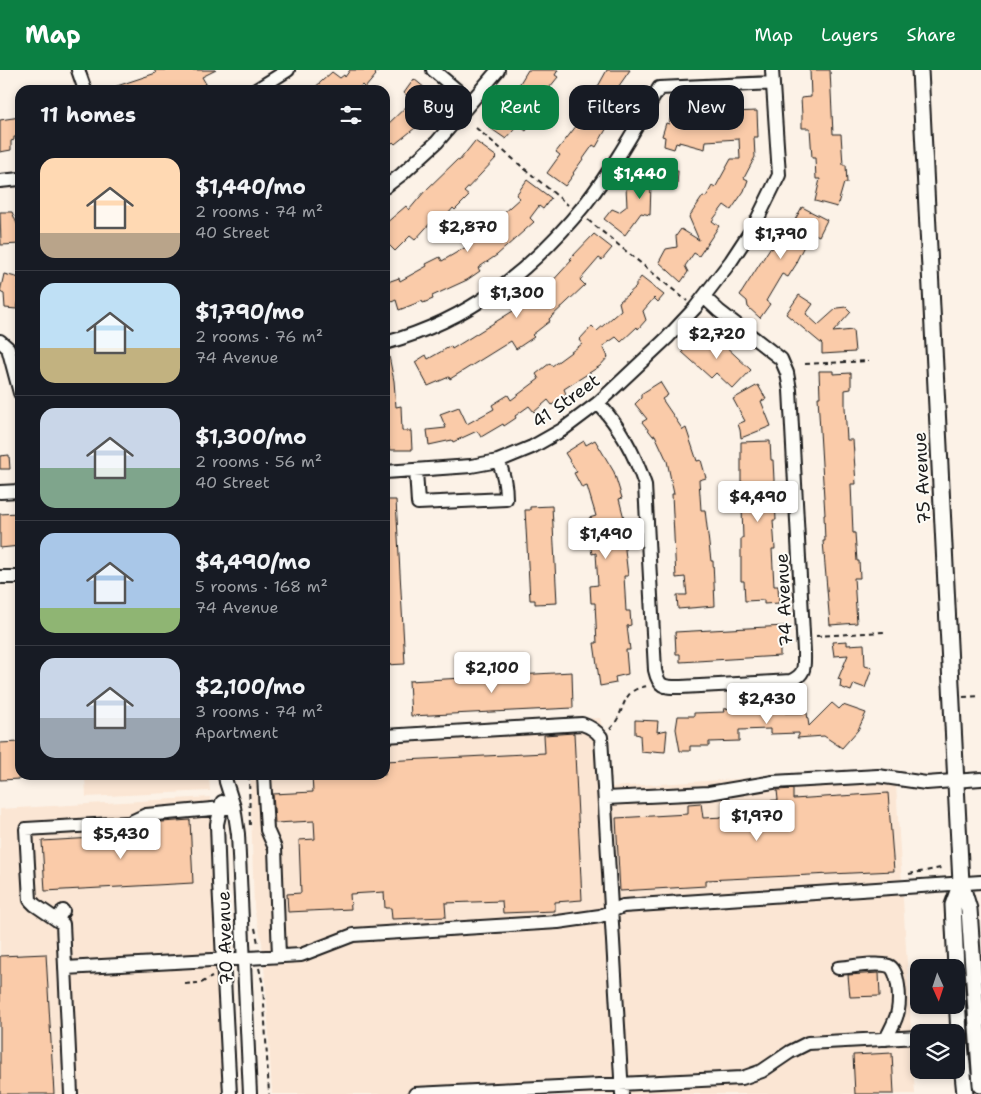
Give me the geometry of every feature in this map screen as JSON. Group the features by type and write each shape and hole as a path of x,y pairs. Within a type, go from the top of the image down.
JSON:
{"main road":[{"name":"75 Avenue","path":"920,70 961,883 969,909 981,1085"},
{"name":"75 Avenue","path":"956,959 953,905 961,883"},
{"path":"963,1079 965,1094"}],"street":[{"path":"78,70 82,85"},
{"path":"264,85 288,70"},
{"path":"433,70 451,85"},
{"path":"472,101 498,70"},
{"path":"704,297 754,226 779,175 772,70"},
{"path":"390,342 446,321 488,297 528,266 586,203 660,88 772,84"},
{"path":"390,183 437,142 447,130"},
{"path":"0,182 15,180"},
{"name":"41 Street","path":"390,472 471,466 498,461 532,447 562,430 598,403 667,338 704,297"},
{"name":"74 Avenue","path":"598,403 616,424 629,445 645,485 657,679 664,687 681,687 791,681 798,677 804,669 804,652 788,373 781,359 704,297"},
{"path":"0,342 8,348 15,374"},
{"path":"416,470 418,503 506,499 503,470 498,461"},
{"path":"0,492 15,491"},
{"path":"0,577 15,577"},
{"path":"390,736 582,724 597,731 601,737 606,798 621,1089"},
{"path":"606,798 709,792 774,782 878,776 926,783 981,779"},
{"name":"70 Avenue","path":"225,780 234,807 238,834 250,1094"},
{"name":"70 Avenue","path":"225,780 217,824 230,1094"},
{"path":"264,780 266,830 276,848 279,956"},
{"path":"71,1094 64,924 60,915 35,905 30,900 26,829 129,823 146,815 234,807"},
{"path":"65,968 301,955 346,936 558,922 600,916 623,906 981,882"},
{"path":"838,968 882,965 891,967 895,971 898,1011 886,1039"},
{"path":"415,1094 621,1089 742,1078 762,1071 790,1052 808,1043 910,1038"}],"path":[{"path":"476,128 570,206"},
{"path":"587,218 686,300"},
{"path":"806,364 869,361"},
{"path":"816,636 884,632"},
{"path":"601,737 616,723 630,692 638,687"},
{"path":"952,698 981,696"},
{"path":"903,875 941,868"},
{"path":"259,968 263,985 269,1094"},
{"path":"185,984 200,983 212,977"}],"shaded area":[{"path":"600,718 608,753 611,787 895,769 911,1024 910,1079 914,1079 915,1094 272,1094 262,942 254,909 250,780 390,780 390,729"},
{"path":"85,780 209,780 210,791 86,797"},
{"path":"210,797 223,1094 0,1094 0,809"}],"building":[{"path":"154,70 216,70 202,77 206,84 204,85 120,85 156,73"},
{"path":"350,70 378,70 368,85 318,85 332,72 340,78 344,75 345,77"},
{"path":"528,70 558,70 555,75 558,77 552,85 519,85"},
{"path":"607,70 630,70 620,85 599,85"},
{"path":"810,70 830,70 833,134 841,134 843,165 846,165 847,183 844,183 837,207 815,201 820,179 816,179 815,158 812,158 810,128 802,128 801,98 811,97"},
{"path":"414,79 421,85 410,85"},
{"path":"405,108 405,130 412,130 395,144 393,142 390,145 390,122"},
{"path":"757,111 758,137 754,137 755,157 744,178 748,180 744,191 731,210 724,205 712,221 719,226 699,256 694,253 685,266 688,272 681,282 659,262 666,249 677,247 676,236 681,229 699,240 689,217 703,196 706,197 712,186 715,188 731,159 740,159 739,139 706,141 705,149 679,142 679,144 676,143 674,149 664,146 665,137 662,136 666,123 669,124 669,130 744,130 744,112"},
{"path":"15,118 15,137 11,141 11,150 0,152 0,120"},
{"path":"493,130 514,130 506,139"},
{"path":"573,130 606,130 596,147 593,145 565,186 547,173 560,155 556,152"},
{"path":"475,141 497,157 464,192 469,196 455,210 453,208 439,225 433,220 415,240 410,236 395,251 390,246 390,220 406,206 409,210 425,191 457,160 459,161"},
{"path":"678,171 677,186 651,185 650,215 641,213 625,235 604,219 612,209 619,212 627,206 626,187 643,187 643,172"},
{"path":"527,180 551,198 543,209 539,206 530,218 534,222 497,255 478,268 480,271 467,280 432,296 433,299 423,303 422,301 399,310 396,300 390,303 390,281 399,278 400,281 440,257 442,261 492,232 485,225 499,213 501,215 520,198 516,195"},
{"path":"802,207 827,220 819,236 811,232 797,263 788,277 782,274 766,301 770,304 760,318 748,307 747,301 740,295 770,248 772,249 782,226 790,229"},
{"path":"0,212 12,212 15,219 15,244 1,245"},
{"path":"594,234 612,248 602,260 599,258 580,280 585,285 549,319 550,321 532,335 534,337 516,349 511,341 450,379 449,377 428,386 415,362 426,355 428,359 451,346 452,349 521,306 520,304 545,284 548,286"},
{"path":"4,274 15,277 15,309 5,308 4,294 0,292"},
{"path":"641,277 664,295 658,302 654,298 643,311 646,320 638,329 637,327 621,342 616,337 603,346 608,357 600,366 564,389 566,394 552,405 548,400 534,412 529,406 504,426 503,424 481,437 477,431 453,442 452,440 429,445 427,430 446,428 440,414 459,407 467,424 494,409 492,405 508,395 511,400 539,379 536,374 550,363 552,366 582,344 579,340 592,326 597,331 621,310 619,302 636,287"},
{"path":"799,295 813,304 806,314 818,325 837,308 846,307 851,312 833,332 853,330 855,352 822,354 822,344 786,314"},
{"path":"708,332 751,370 733,389 716,373 711,378 682,352 695,338 699,340"},
{"path":"390,361 396,407 401,406 402,431 411,431 412,450 391,450"},
{"path":"819,371 833,371 833,374 851,373 851,389 845,390 845,407 847,440 853,440 856,484 851,484 853,533 855,533 860,578 854,578 857,623 830,625 823,541 825,541 825,515 818,397 820,397"},
{"path":"660,382 668,395 662,399 683,430 686,428 697,461 701,460 706,478 699,480 701,510 705,510 711,561 713,561 715,606 678,609 677,595 687,595 685,577 676,578 672,494 674,494 667,461 655,435 653,436 642,422 647,419 635,404 641,398 641,394"},
{"path":"758,385 766,399 761,401 771,426 741,438 738,424 745,421 733,399"},
{"path":"595,440 614,472 622,498 619,499 625,522 622,523 628,576 624,576 626,611 630,611 631,625 627,626 630,650 626,650 628,674 615,677 616,683 600,686 594,643 597,643 595,603 591,603 590,586 598,585 596,553 592,554 589,538 594,537 589,518 596,516 587,486 582,488 574,473 577,472 565,453 584,441 586,445"},
{"path":"770,441 771,460 773,460 776,520 773,520 775,549 772,549 774,586 778,586 779,603 764,604 764,600 745,601 744,581 741,581 742,508 745,508 744,482 741,482 741,442"},
{"path":"9,455 10,469 0,469 0,456"},
{"path":"390,500 396,500 405,664 390,665"},
{"path":"552,506 557,603 535,604 535,600 530,600 525,510 530,510 530,507"},
{"path":"15,513 15,546 0,548 0,514"},
{"path":"785,626 786,645 780,646 780,656 680,662 680,654 676,654 675,632"},
{"path":"847,641 847,645 864,644 865,666 872,668 865,688 854,684 851,691 840,687 841,680 838,679 848,655 834,656 832,642"},
{"path":"572,672 573,708 411,716 409,681"},
{"path":"832,703 839,709 843,705 866,713 858,730 842,748 824,736 797,738 799,733 770,734 770,729 739,730 739,741 709,742 709,746 690,746 690,751 680,751 676,729 678,716 694,716 694,713 725,712 724,709 748,706 784,706 785,713 807,713 809,726"},
{"path":"635,720 658,721 657,732 667,730 665,752 641,752 640,735 635,734"},
{"path":"574,733 582,900 555,902 555,911 503,913 502,901 445,903 446,917 392,919 391,908 385,908 384,892 350,894 351,909 288,912 287,894 301,893 299,840 315,839 314,821 275,823 273,794 313,792 312,780 390,780 390,761 545,753 544,735"},
{"path":"15,742 15,779 0,780 0,743"},
{"path":"793,789 793,799 888,793 894,871 706,880 706,886 620,891 616,818 688,814 688,804 701,803 703,818 746,816 745,802 778,800 777,790"},
{"path":"190,820 193,883 45,891 42,841 146,835 146,824 148,823"},
{"path":"46,954 54,1094 0,1094 0,956"},
{"path":"879,973 880,996 850,997 848,975"},
{"path":"892,1053 894,1094 855,1094 853,1055"}]}
